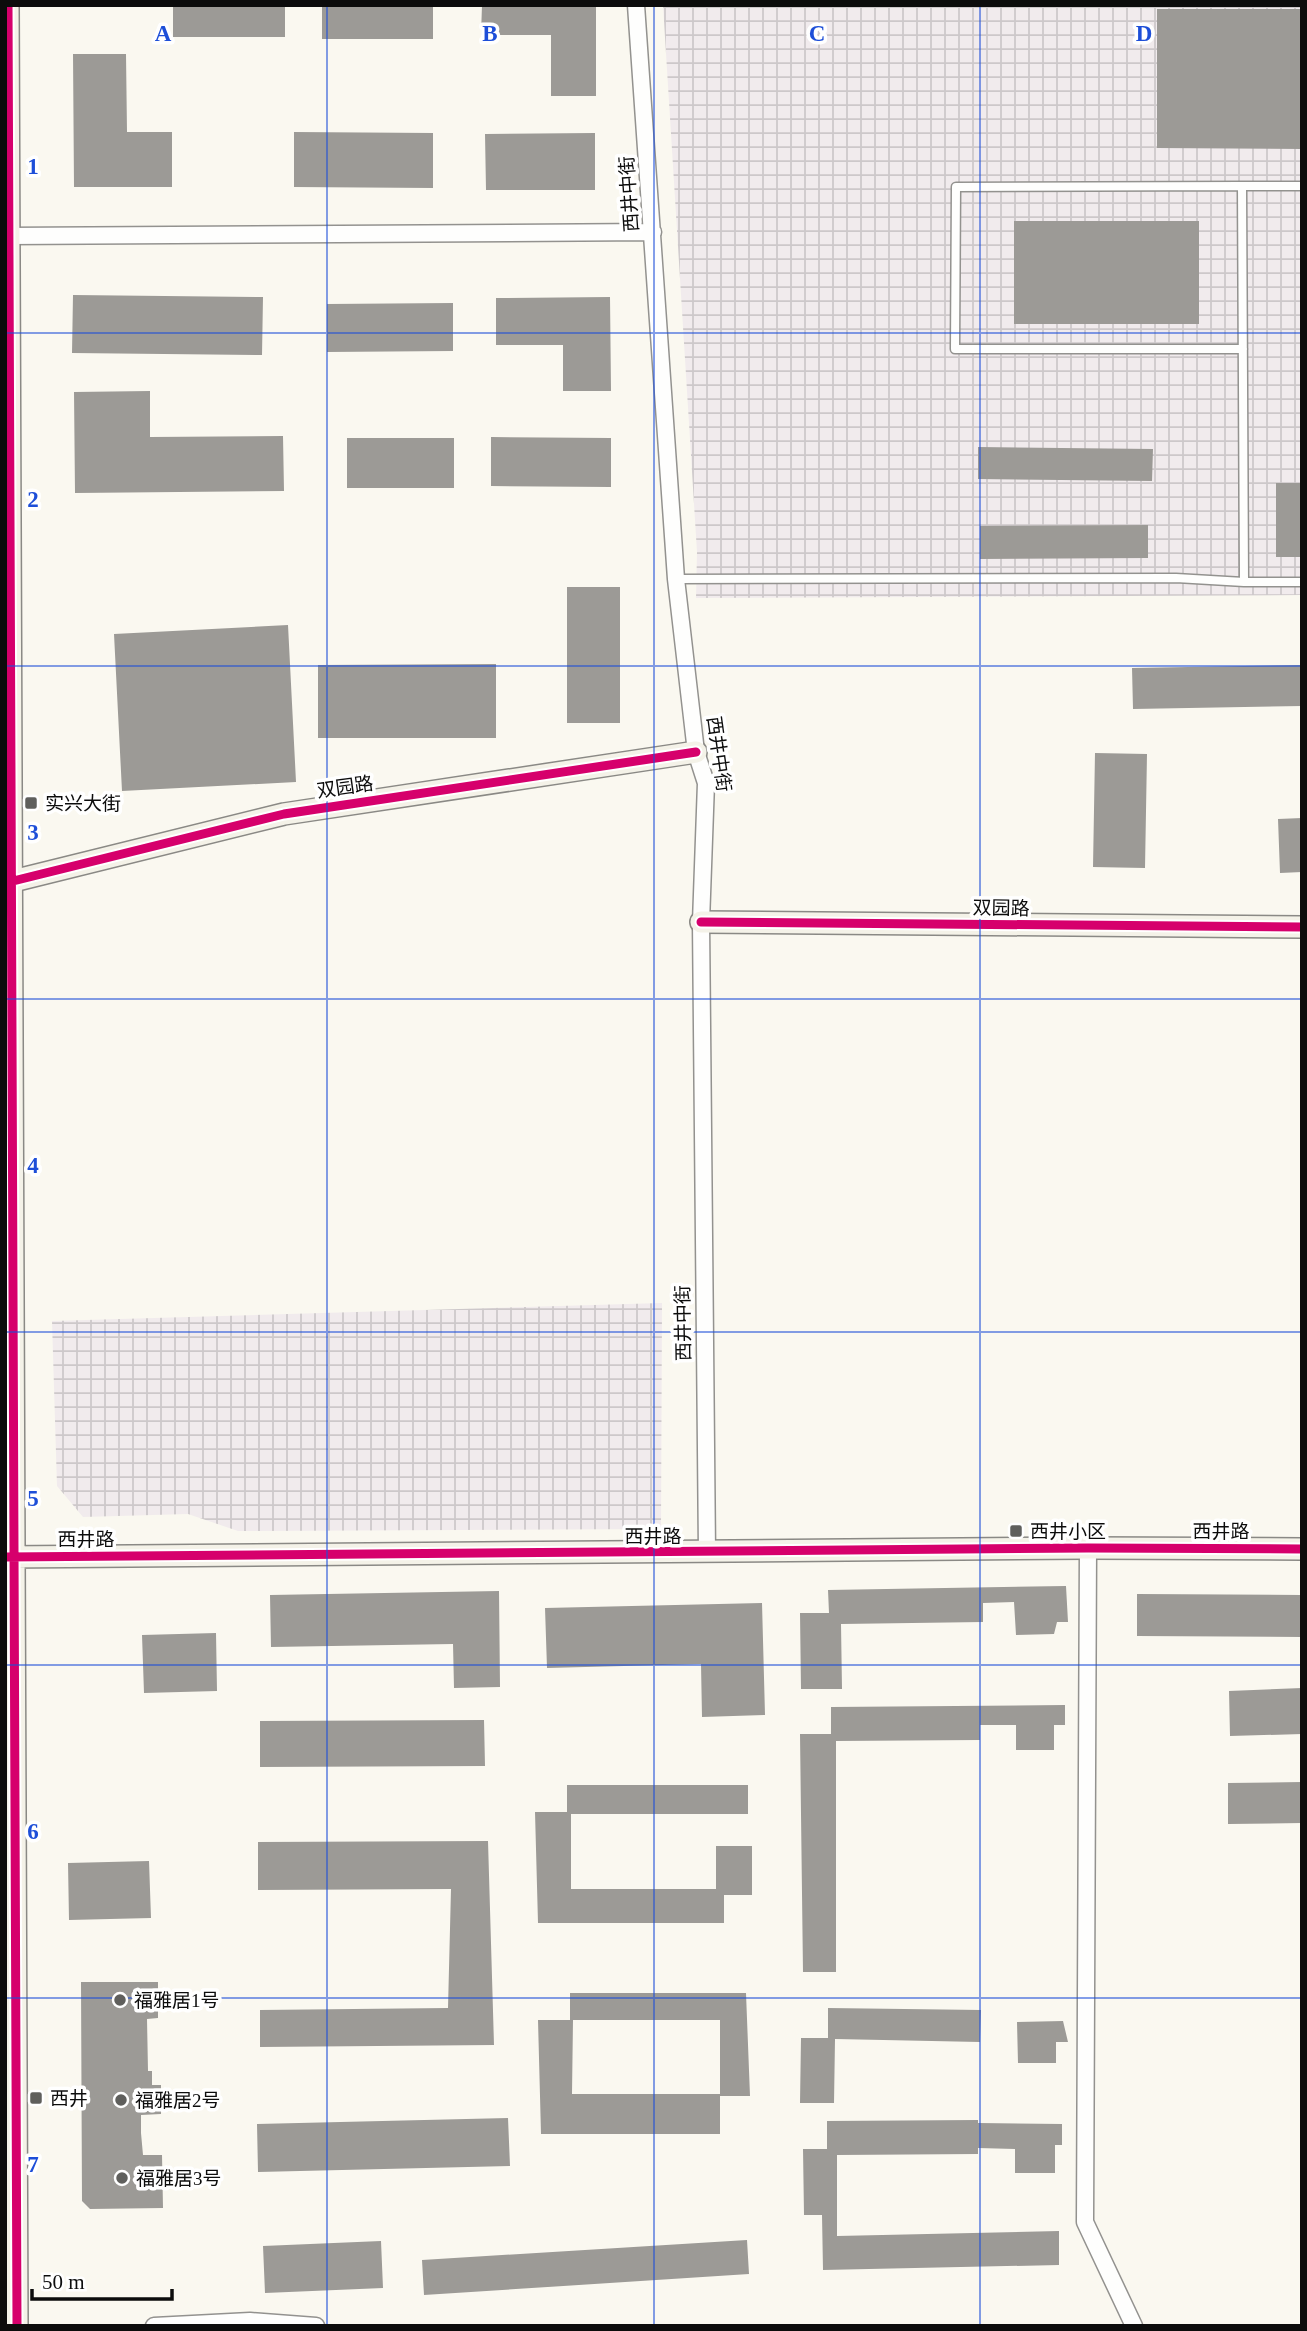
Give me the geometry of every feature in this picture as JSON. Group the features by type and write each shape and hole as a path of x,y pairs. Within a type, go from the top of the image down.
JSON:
{"street":[{"path":"8,5 9,1557 17,2326"},
{"name":"西井中街","path":"636,5 676,579 696,752 706,783 701,922 707,1553"},
{"path":"8,236 236,232 653,232"},
{"name":"双园路","path":"8,882 284,814 696,752"},
{"name":"双园路","path":"701,922 1302,926"},
{"path":"1088,1548 1085,2222 1134,2326"},
{"name":"西井路","path":"9,1557 1088,1548 1302,1549"},
{"path":"154,2326 250,2321 316,2326"}],"lane":[{"path":"1242,186 1244,582"},
{"path":"1243,349 955,349 956,187 1302,186"},
{"path":"676,579 1176,578 1302,582"}],"shaded area":[{"path":"663,5 1302,5 1302,595 696,598 697,552"},
{"path":"662,1303 661,1529 238,1531 188,1514 83,1517 57,1486 52,1321"}],"building":[{"path":"173,5 285,5 285,37 173,37"},
{"path":"322,5 433,5 433,39 322,39"},
{"path":"482,5 596,5 596,96 551,96 551,35 481,35"},
{"path":"1157,9 1302,9 1302,149 1157,148"},
{"path":"73,54 126,54 127,132 172,132 172,187 74,187"},
{"path":"294,132 433,133 433,188 294,187"},
{"path":"595,133 595,190 486,190 485,134"},
{"path":"1014,221 1199,221 1199,324 1014,324"},
{"path":"73,295 263,297 262,355 72,353"},
{"path":"610,297 611,391 563,391 563,345 496,345 496,298"},
{"path":"453,303 453,351 327,352 327,304"},
{"path":"150,391 150,437 283,436 284,491 75,493 74,392"},
{"path":"491,437 611,438 611,487 491,486"},
{"path":"347,438 454,438 454,488 347,488"},
{"path":"978,447 1153,449 1152,481 978,479"},
{"path":"1276,483 1302,483 1302,557 1276,557"},
{"path":"1148,525 1148,558 980,559 980,526"},
{"path":"567,587 620,587 620,723 567,723"},
{"path":"288,625 296,782 122,791 114,634"},
{"path":"496,664 496,738 318,738 318,665"},
{"path":"1302,665 1302,706 1133,709 1132,668"},
{"path":"1095,753 1147,754 1145,868 1093,867"},
{"path":"1302,818 1302,872 1280,873 1278,819"},
{"path":"1066,1586 1068,1622 1057,1622 1054,1634 1016,1635 1014,1602 983,1603 983,1622 841,1624 842,1689 801,1689 800,1613 829,1613 828,1590"},
{"path":"499,1591 500,1687 454,1688 453,1644 271,1647 270,1595"},
{"path":"1137,1594 1302,1595 1302,1637 1137,1636"},
{"path":"762,1603 765,1715 702,1717 701,1664 547,1668 545,1608"},
{"path":"216,1633 217,1691 144,1693 142,1635"},
{"path":"1302,1688 1302,1734 1230,1736 1229,1691"},
{"path":"1065,1705 1065,1725 1054,1725 1054,1750 1016,1750 1016,1725 980,1725 980,1740 836,1741 836,1972 803,1972 800,1734 831,1734 831,1707"},
{"path":"484,1720 485,1766 260,1767 260,1721"},
{"path":"1302,1782 1302,1823 1228,1824 1228,1783"},
{"path":"567,1785 748,1785 748,1814 571,1814 571,1889 716,1889 716,1846 752,1846 752,1895 724,1895 724,1923 538,1923 535,1812 567,1812"},
{"path":"488,1841 494,2045 260,2047 260,2010 448,2008 451,1889 258,1890 258,1842"},
{"path":"149,1861 151,1918 69,1920 68,1863"},
{"path":"81,1982 158,1982 158,2018 147,2019 148,2071 152,2071 152,2085 161,2085 161,2114 141,2115 141,2133 143,2155 162,2155 163,2208 90,2209 82,2201"},
{"path":"570,1993 746,1993 750,2096 720,2096 720,2134 541,2134 538,2020 570,2020","holes":["573,2020 720,2020 720,2094 572,2094"]},
{"path":"828,2008 981,2010 980,2042 835,2039 834,2103 800,2103 801,2038 828,2038"},
{"path":"1063,2021 1068,2042 1056,2042 1056,2063 1018,2063 1017,2022"},
{"path":"508,2118 510,2166 258,2172 257,2124"},
{"path":"978,2120 978,2123 1062,2124 1062,2145 1055,2145 1055,2173 1015,2173 1015,2149 978,2148 978,2154 837,2155 837,2236 1059,2231 1059,2265 823,2270 822,2215 804,2215 803,2149 827,2149 827,2121"},
{"path":"747,2240 749,2274 424,2295 422,2260"},
{"path":"381,2241 383,2288 265,2293 263,2246"}],"cycle path":[{"path":"8,5 17,2326"},
{"path":"5,883 284,814 696,752"},
{"path":"701,922 1302,927"},
{"path":"5,1557 1088,1548 1302,1549"}],"place":[{"name":"实兴大街","path":"31,803"},
{"name":"西井小区","path":"1016,1531"},
{"name":"福雅居1号","path":"120,2000"},
{"name":"西井","path":"36,2098"},
{"name":"福雅居2号","path":"121,2100"},
{"name":"福雅居3号","path":"122,2178"}]}
